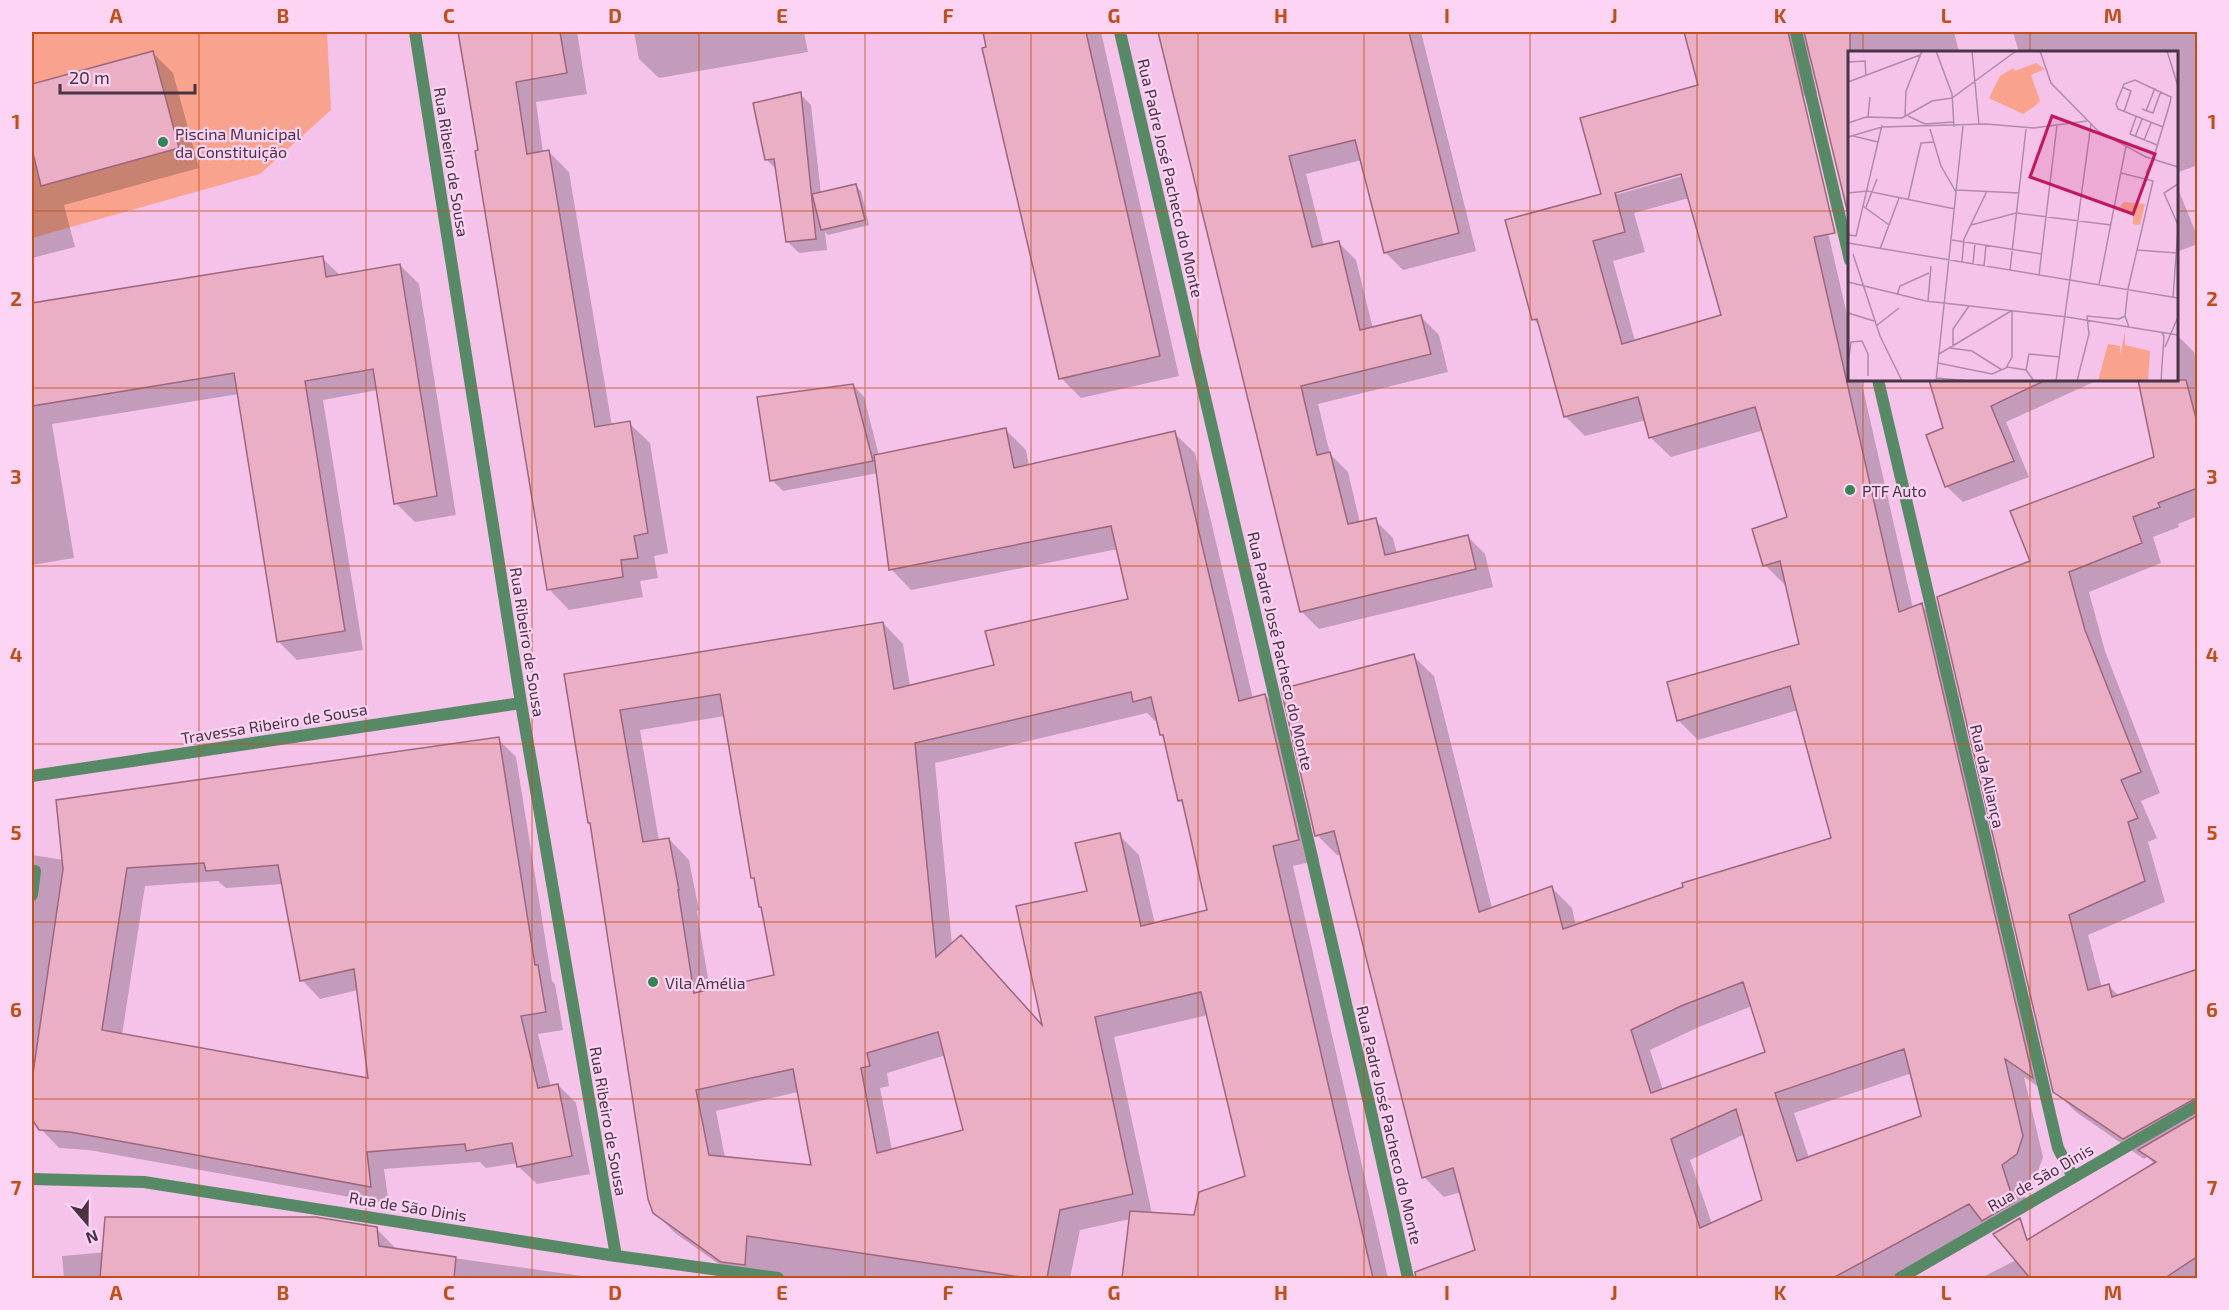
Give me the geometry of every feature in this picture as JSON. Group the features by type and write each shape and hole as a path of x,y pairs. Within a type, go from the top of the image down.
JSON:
{"street":[{"name":"Rua Ribeiro de Sousa","path":"415,32 521,703 616,1256"},
{"name":"Rua Padre José Pacheco do Monte","path":"1120,32 1408,1278"},
{"path":"1796,32 1848,252"},
{"name":"Rua da Aliança","path":"1878,381 2058,1148 2073,1177"},
{"name":"Travessa Ribeiro de Sousa","path":"32,776 521,703"},
{"path":"32,895 35,871"},
{"name":"Rua de São Dinis","path":"1900,1278 2198,1105"},
{"name":"Rua de São Dinis","path":"32,1179 144,1182 616,1256 778,1278"}],"shaded area":[{"name":"Piscina Municipal da Constituição","path":"327,32 331,110 260,174 32,238 32,33"}],"building":[{"path":"458,32 560,32 567,73 516,82 527,154 549,150 595,427 630,421 648,533 634,536 638,558 621,560 623,577 547,590 475,151 478,150"},
{"path":"983,32 1086,32 1160,356 1059,379 982,48 986,47"},
{"path":"1158,32 1409,32 1459,233 1384,253 1355,140 1289,156 1312,247 1339,241 1360,330 1421,315 1431,354 1301,386 1317,455 1330,452 1348,524 1376,518 1385,555 1468,535 1476,569 1300,612"},
{"path":"1684,32 1788,32 1835,233 1814,237 1899,612 1922,603 2033,1078 2005,1059 2023,1136 2017,1154 2002,1165 2014,1202 1982,1221 1969,1204 1833,1278 1416,1278 1415,1272 1475,1250 1453,1168 1422,1178 1334,831 1315,836 1281,689 1414,654 1479,912 1552,886 1563,929 1683,887 1682,883 1831,838 1790,686 1677,721 1667,682 1799,644 1780,561 1763,566 1752,529 1787,517 1755,407 1649,438 1638,397 1564,417 1537,319 1532,320 1505,220 1601,194 1580,118 1698,85","holes":["1681,174 1721,315 1622,344 1593,241 1625,232 1615,193","1743,982 1765,1052 1651,1093 1631,1030 1681,1006","1904,1049 1921,1116 1797,1161 1775,1093","1736,1109 1762,1200 1700,1228 1671,1139"]},
{"path":"1804,32 1850,32 1848,214"},
{"path":"153,51 179,148 41,186 32,149 32,84"},
{"path":"801,92 816,239 786,242 774,159 765,160 753,103"},
{"path":"856,184 865,220 821,230 812,194"},
{"path":"323,256 326,277 400,264 437,496 394,504 373,369 305,381 345,631 277,642 234,373 32,406 32,303"},
{"path":"2186,380 2198,426 2198,488 2158,503 2160,507 2133,517 2142,543 2069,572 2085,630 2141,772 2121,780 2138,818 2128,822 2145,881 2069,915 2088,990 2109,984 2112,997 2198,969 2198,1097 2123,1139 2053,1092 1937,597 2030,561 2010,511 2154,457 2138,381"},
{"path":"1929,381 2044,381 1991,406 2014,461 1945,487 1926,435 1943,428"},
{"path":"853,384 873,461 770,481 757,397"},
{"path":"1006,428 1014,468 1175,431 1239,701 1265,694 1299,840 1273,846 1373,1278 1122,1278 1130,1211 1194,1215 1199,1192 1245,1176 1201,992 1095,1017 1133,1194 1060,1210 1047,1278 1027,1278 747,1236 745,1265 721,1262 653,1213 648,1199 590,823 588,823 564,674 883,622 894,689 994,665 985,631 1128,599 1111,526 889,570 874,455","holes":["1131,692 1133,702 1151,697 1160,735 1163,735 1178,801 1182,800 1207,910 1141,926 1120,833 1075,843 1087,891 1016,906 1042,1025 961,935 936,957 915,743","720,694 751,878 754,878 759,907 761,907 774,975 694,993 669,838 643,842 620,710","938,1032 963,1130 877,1153 861,1068 870,1066 867,1053","793,1069 811,1165 709,1155 696,1090"]},
{"path":"499,737 535,965 538,965 546,1012 521,1016 538,1088 558,1084 572,1156 517,1167 512,1143 466,1151 465,1144 367,1152 371,1187 70,1132 39,1130 32,1119 32,1080 63,869 56,800","holes":["204,863 206,871 278,865 300,981 354,969 368,1078 102,1030 127,868"]},
{"path":"2198,1115 2198,1256 2165,1278 2030,1278 1993,1234 2020,1218 2027,1240 2156,1162 2138,1150"},
{"path":"105,1217 316,1217 377,1227 379,1246 456,1257 454,1278 100,1278"}],"place":[{"name":"Piscina Municipal da Constituição","path":"163,142"},
{"name":"PTF Auto","path":"1850,490"},
{"name":"Vila Amélia","path":"653,982"}]}
